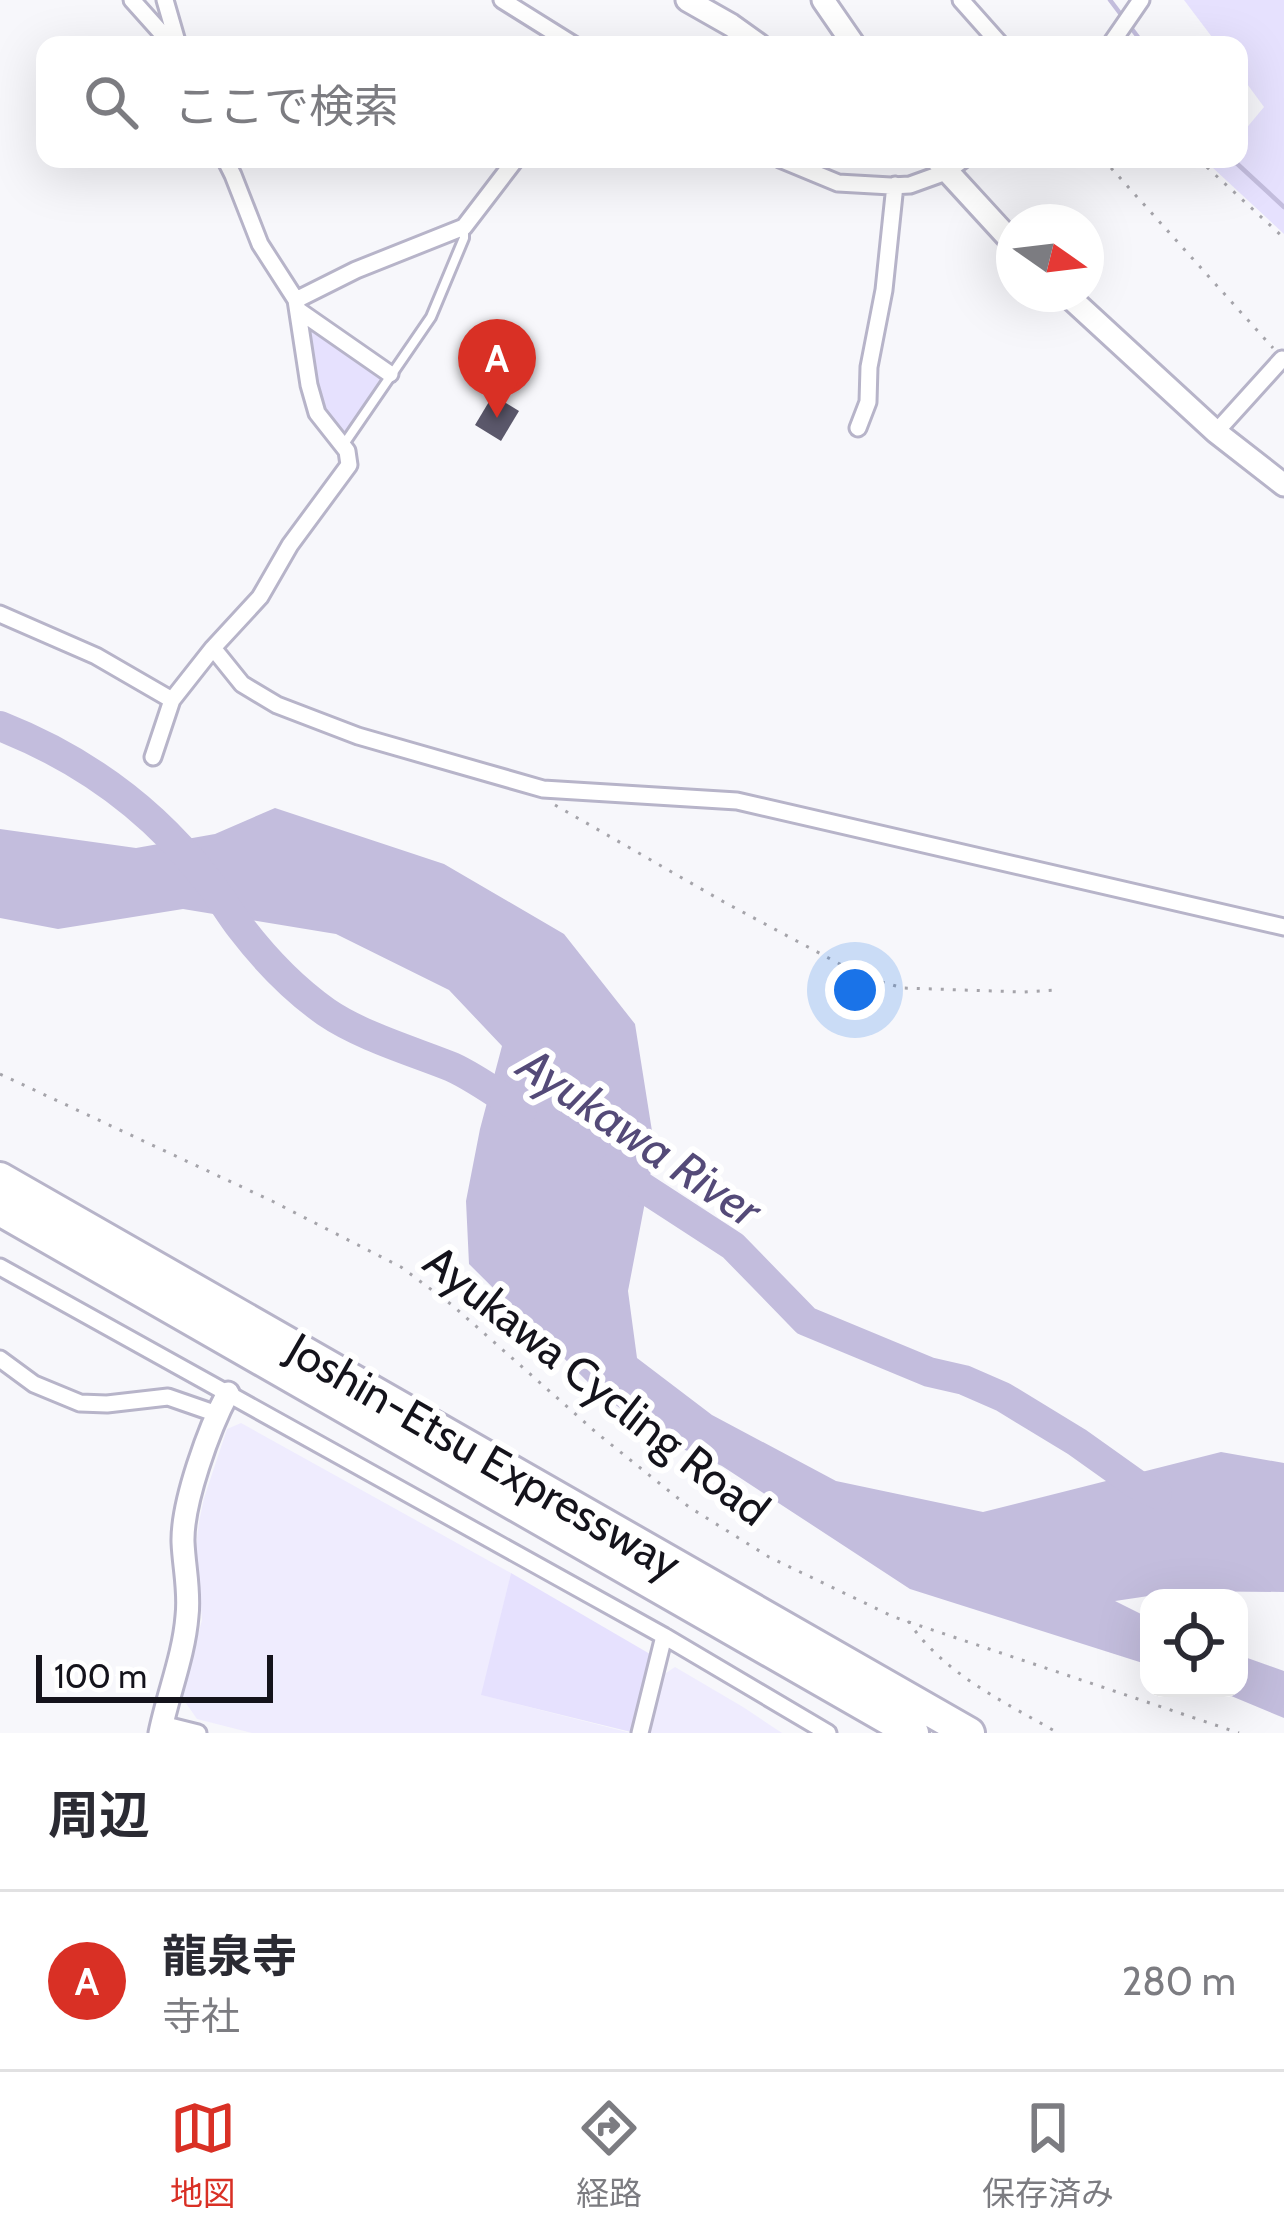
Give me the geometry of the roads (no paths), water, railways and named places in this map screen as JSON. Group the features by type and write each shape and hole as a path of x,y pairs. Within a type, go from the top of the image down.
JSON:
{"highway":[{"name":"Joshin-Etsu Expressway","path":"0,1178 969,1733"},
{"name":"Joshin-Etsu Expressway","path":"0,1210 913,1733"}],"main road":[{"path":"687,0 746,36"},
{"path":"823,0 848,36"},
{"path":"953,168 996,222"},
{"path":"1086,312 1216,432 1284,485"},
{"path":"161,1728 187,1622 183,1538 190,1495 228,1393"}],"street":[{"path":"132,0 164,36"},
{"path":"165,0 175,36"},
{"path":"502,0 560,36"},
{"path":"961,0 993,36"},
{"path":"1116,36 1142,0"},
{"path":"229,168 260,244 297,305 390,374"},
{"path":"297,305 356,270 464,227 509,168"},
{"path":"802,168 838,183 896,185 910,185 940,168"},
{"path":"858,428 868,402 896,185"},
{"path":"154,757 172,700 260,597 290,545 349,465 343,446 317,413 297,305"},
{"path":"1216,432 1282,358"},
{"path":"0,614 96,656 172,700"},
{"path":"213,648 242,684 277,705 358,736 543,789 737,801 1284,926"},
{"path":"0,1267 664,1636 828,1733"},
{"path":"0,1359 34,1384 80,1403 168,1396 217,1414"},
{"path":"640,1733 664,1636"},
{"path":"161,1728 198,1733"}],"lane":[{"path":"343,446 431,317 464,238 464,227"}],"water":[{"path":"275,808 444,864 564,934 635,1024 655,1150 628,1291 637,1358 712,1415 836,1481 983,1512 1221,1452 1284,1463 1284,1592 1140,1589 1140,1597 1115,1601 1140,1614 1140,1662 910,1589 722,1466 662,1440 597,1391 469,1264 466,1201 502,1046 449,990 336,934 183,909 58,929 0,918 0,829 136,848 215,834"},
{"path":"1248,1658 1284,1671 1284,1718 1234,1697 1248,1697"}],"waterway":[{"path":"1110,0 1137,36"},
{"path":"1242,168 1284,207"},
{"name":"Ayukawa River","path":"0,726 86,769 161,828 270,962 326,1012 371,1036 461,1071 522,1110"},
{"name":"Ayukawa River","path":"613,1168 733,1246 806,1321 1003,1397 1157,1494"}],"place":[{"name":"龍泉寺","path":"497,418"}]}
